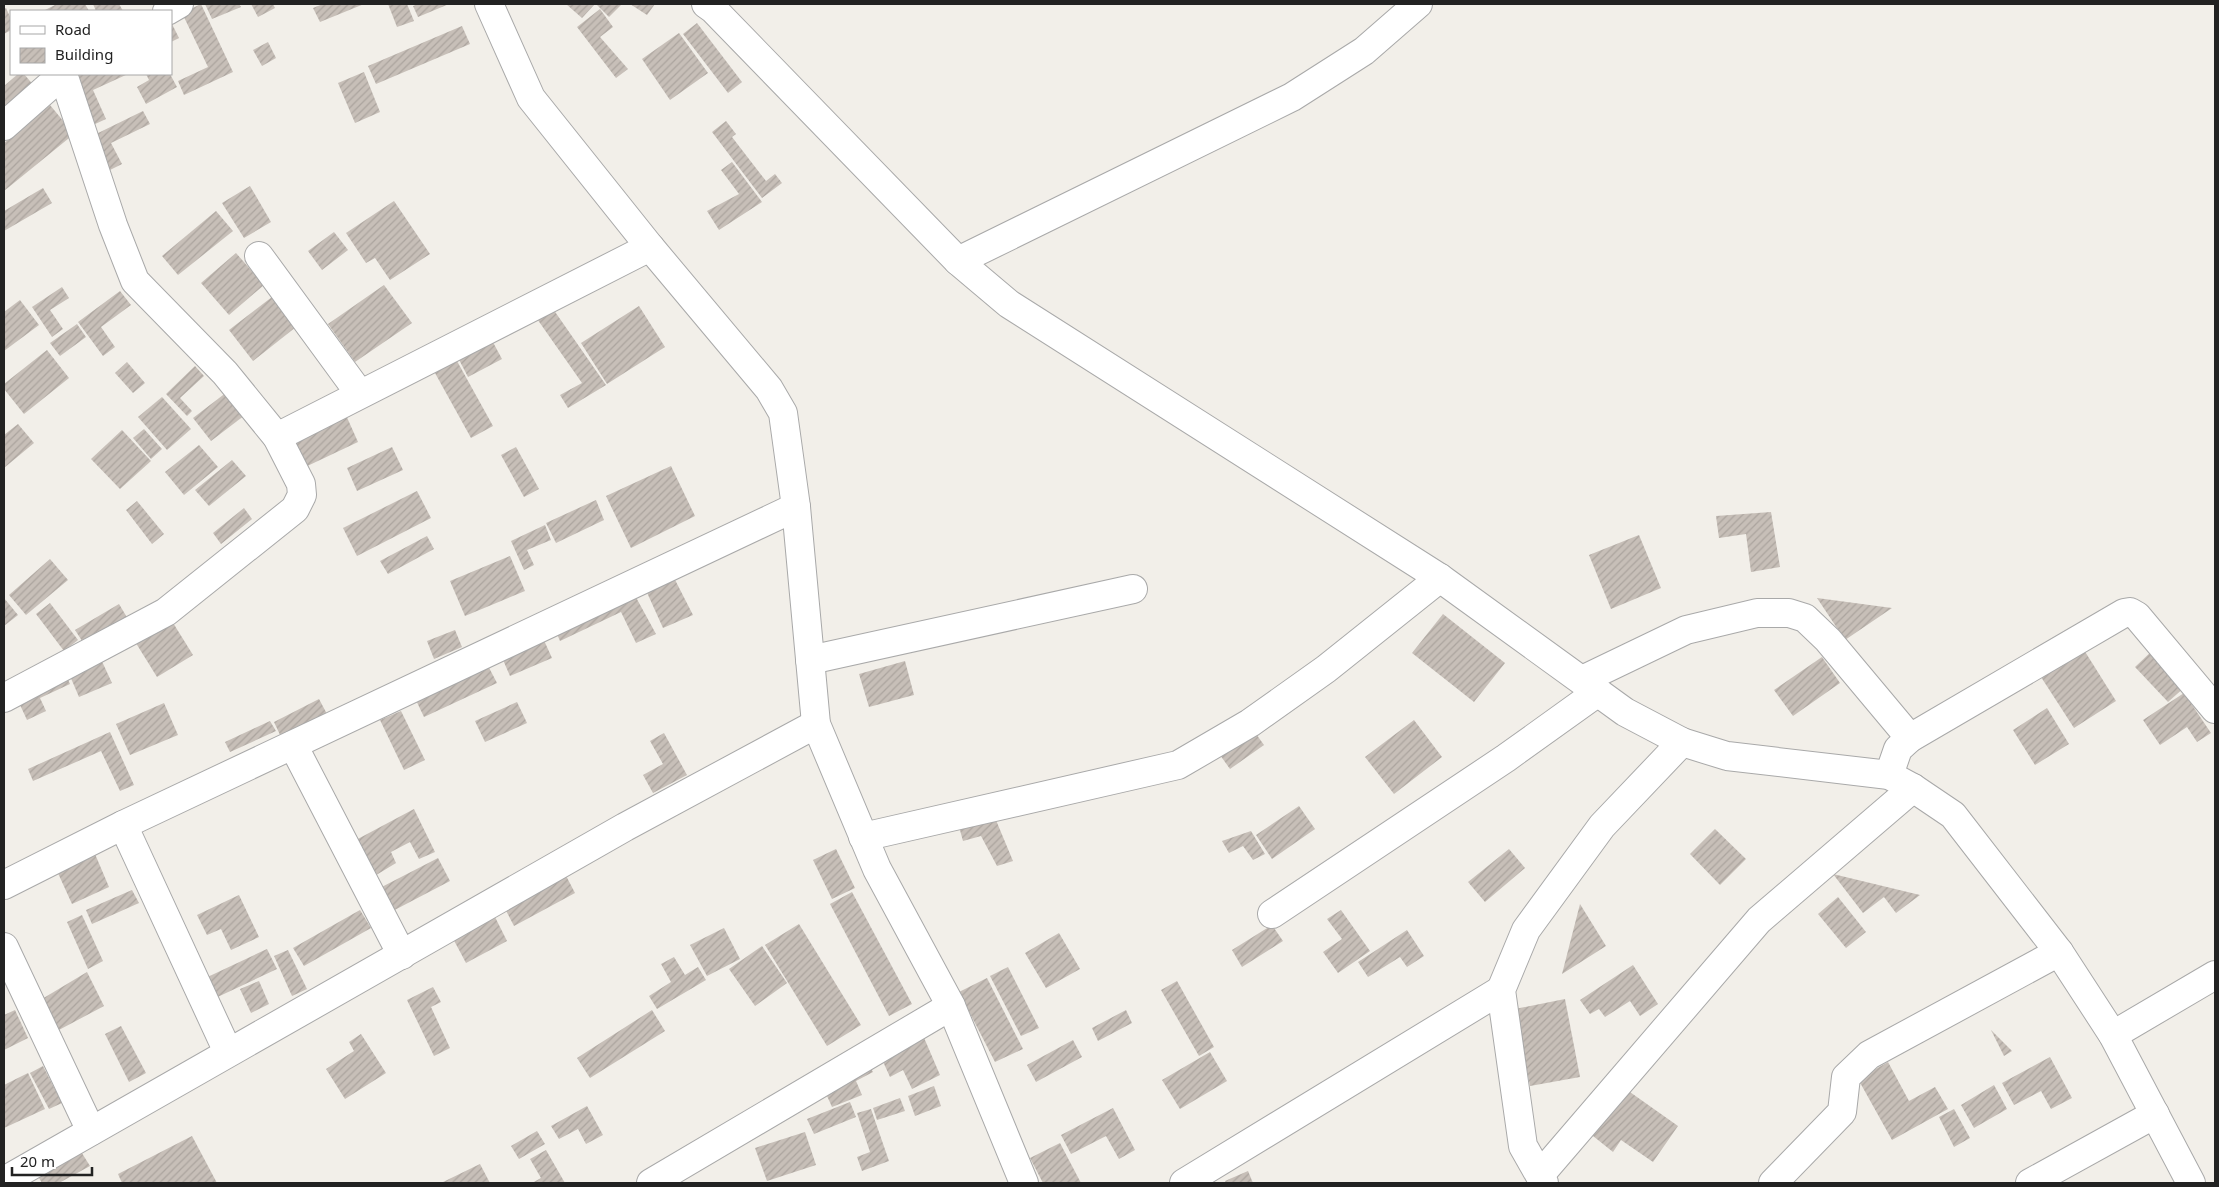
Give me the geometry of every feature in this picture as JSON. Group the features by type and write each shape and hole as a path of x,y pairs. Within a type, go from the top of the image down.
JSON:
{"street":[{"path":"488,4 531,98 650,247 770,390 783,412 796,507 816,724 877,869 951,1006 1024,1183"},
{"path":"706,4 958,261 1009,304 1440,578 1624,712 1682,742 1727,756 1890,775 1953,815 2059,952 2113,1035 2191,1183"},
{"path":"958,261 1292,97 1364,51 1418,4"},
{"path":"4,126 62,75"},
{"path":"4,698 166,612 295,509 302,495 301,484 277,437 225,374 135,281 113,225 63,75"},
{"path":"277,437 650,247"},
{"path":"259,256 360,394"},
{"path":"7,878 124,825 796,507"},
{"path":"863,837 1178,765 1250,722 1318,675 1440,578"},
{"path":"810,660 1133,589"},
{"path":"1890,775 1898,749 1910,738 2124,613 2130,612 2137,616 2215,709"},
{"path":"1272,914 1506,758 1590,686 1686,630 1757,613 1789,613 1805,618 1828,640 1910,738"},
{"path":"13,1179 91,1131 228,1052 625,827 816,724"},
{"path":"1682,742 1602,826 1526,930 1501,990 1524,1146 1542,1179 1759,920 1913,788"},
{"path":"293,745 402,955"},
{"path":"124,825 228,1052"},
{"path":"4,947 91,1131"},
{"path":"1773,1183 1842,1112 1846,1077 1869,1055 2059,952"},
{"path":"2113,1035 2215,975"},
{"path":"1184,1183 1501,990"},
{"path":"651,1183 951,1006"},
{"path":"2030,1183 2155,1114"}],"building":[{"path":"57,4 85,4 88,10 45,10"},
{"path":"93,4 119,4 122,10 96,10"},
{"path":"201,4 233,72 184,95 178,81 208,67 182,13"},
{"path":"205,4 239,4 241,7 212,19"},
{"path":"251,4 273,4 275,8 258,17"},
{"path":"323,4 364,4 320,22 313,8"},
{"path":"388,4 407,4 414,21 397,27"},
{"path":"419,4 449,4 418,17 413,6"},
{"path":"566,4 595,4 582,18"},
{"path":"596,4 622,4 609,17"},
{"path":"630,4 655,4 647,15"},
{"path":"6,8 10,17 10,31 4,34 4,9"},
{"path":"600,9 613,27 600,37 628,69 616,78 577,27"},
{"path":"697,23 742,82 728,93 683,34"},
{"path":"172,24 179,38 172,42"},
{"path":"462,26 470,44 376,84 368,66"},
{"path":"679,33 708,73 670,100 642,59"},
{"path":"268,42 276,58 262,66 253,50"},
{"path":"364,72 380,112 355,123 338,83"},
{"path":"17,75 25,75 35,87 4,113 4,86"},
{"path":"80,75 126,75 93,90 106,119 93,125 71,79"},
{"path":"146,75 171,75 177,87 146,104 137,87 149,80"},
{"path":"50,105 74,134 4,191 4,143"},
{"path":"143,111 150,124 111,143 122,164 108,171 90,137"},
{"path":"726,121 736,134 732,137 766,181 775,174 782,183 762,198 712,132"},
{"path":"732,162 762,202 719,230 707,211 739,194 721,170"},
{"path":"250,186 271,222 244,238 222,203"},
{"path":"43,188 52,203 4,231 4,211"},
{"path":"394,201 430,254 390,280 375,258 366,263 346,233"},
{"path":"216,211 233,231 178,275 162,256"},
{"path":"334,232 348,250 322,270 308,251"},
{"path":"236,253 264,285 229,315 201,283"},
{"path":"384,285 412,323 355,362 328,324"},
{"path":"62,287 69,298 50,310 63,329 52,337 32,307"},
{"path":"120,291 131,305 101,327 115,347 103,356 78,322"},
{"path":"272,297 296,327 253,361 229,330"},
{"path":"20,300 39,325 4,351 4,312"},
{"path":"551,306 606,385 568,408 560,395 582,383 535,316"},
{"path":"639,306 665,347 607,384 581,343"},
{"path":"77,324 86,337 60,356 50,343"},
{"path":"488,333 502,359 468,377 454,350"},
{"path":"47,350 69,378 24,414 4,389 4,384"},
{"path":"452,352 493,426 471,438 430,364"},
{"path":"127,362 145,383 133,393 115,373"},
{"path":"195,366 204,376 180,398 192,411 187,416 166,394"},
{"path":"227,392 245,415 211,441 193,418"},
{"path":"162,397 191,429 167,450 138,417"},
{"path":"345,413 358,442 301,469 287,440"},
{"path":"18,424 34,443 4,468 4,435"},
{"path":"144,429 162,449 151,459 133,438"},
{"path":"122,430 151,461 120,489 91,459"},
{"path":"199,445 218,467 184,495 165,472"},
{"path":"392,447 403,470 357,491 347,468"},
{"path":"516,447 539,489 524,497 501,455"},
{"path":"232,460 246,476 209,506 195,490"},
{"path":"671,466 695,516 631,548 606,496"},
{"path":"417,491 431,518 357,556 343,528"},
{"path":"596,500 604,520 556,543 546,523"},
{"path":"137,501 164,534 152,544 126,510"},
{"path":"244,508 252,519 221,544 213,533"},
{"path":"1771,512 1780,567 1751,572 1746,534 1719,538 1716,516"},
{"path":"545,525 551,540 527,550 534,565 524,570 511,541"},
{"path":"1639,535 1661,588 1611,609 1589,555"},
{"path":"427,536 434,549 388,574 380,561"},
{"path":"510,556 525,591 465,616 450,581"},
{"path":"50,559 68,580 26,615 9,595"},
{"path":"671,572 693,615 663,628 644,586"},
{"path":"632,590 656,634 636,643 621,612 560,641 554,627"},
{"path":"4,598 18,615 4,626"},
{"path":"1817,598 1892,608 1845,640"},
{"path":"50,603 78,640 64,651 36,614"},
{"path":"119,604 128,619 84,644 75,630"},
{"path":"1443,614 1505,663 1474,702 1412,653"},
{"path":"170,618 193,655 157,677 134,640"},
{"path":"455,630 462,647 434,659 427,641"},
{"path":"542,636 552,658 510,676 500,653"},
{"path":"2084,650 2116,701 2074,728 2041,677"},
{"path":"2153,650 2186,686 2168,702 2135,667"},
{"path":"99,655 112,683 79,697 67,669"},
{"path":"1822,657 1840,683 1793,716 1774,690"},
{"path":"485,660 497,683 424,717 413,694"},
{"path":"905,661 914,695 869,707 859,674"},
{"path":"64,671 70,684 40,698 46,711 27,720 15,694"},
{"path":"2184,693 2211,733 2197,742 2187,727 2160,745 2143,720"},
{"path":"319,699 327,714 281,737 274,722"},
{"path":"517,702 527,723 485,742 475,721"},
{"path":"164,703 178,735 130,755 116,724"},
{"path":"2047,708 2069,744 2035,765 2013,730"},
{"path":"401,711 425,760 404,770 380,720"},
{"path":"1414,720 1442,757 1394,794 1365,757"},
{"path":"270,721 276,731 230,752 225,742"},
{"path":"1254,731 1264,745 1230,769 1220,755"},
{"path":"110,732 134,785 120,791 101,751 33,781 28,769"},
{"path":"664,733 687,775 653,793 643,775 663,764 650,741"},
{"path":"1299,806 1315,829 1272,859 1256,835"},
{"path":"414,809 435,852 419,859 410,842 391,852 396,863 373,877 354,841"},
{"path":"993,813 1013,861 997,866 981,836 963,841 958,823"},
{"path":"1715,829 1746,859 1720,885 1690,854"},
{"path":"1251,831 1265,854 1253,860 1243,846 1229,853 1222,841"},
{"path":"836,849 855,888 832,899 813,860"},
{"path":"1509,849 1525,868 1485,902 1468,882"},
{"path":"95,854 109,887 72,904 57,871"},
{"path":"438,858 450,881 387,914 374,891"},
{"path":"563,870 575,893 514,926 502,903"},
{"path":"1833,874 1920,895 1896,913 1884,897 1863,913"},
{"path":"132,890 139,903 92,924 86,910"},
{"path":"852,892 912,1004 889,1016 830,904"},
{"path":"239,895 259,937 231,950 221,929 207,935 197,915"},
{"path":"1838,897 1866,932 1846,948 1818,914"},
{"path":"1580,904 1606,946 1562,974"},
{"path":"360,910 371,928 304,966 293,948"},
{"path":"1341,910 1370,951 1338,973 1323,952 1342,939 1327,919"},
{"path":"492,911 507,941 466,963 450,933"},
{"path":"82,915 103,961 88,969 67,922"},
{"path":"799,924 861,1025 827,1046 765,945"},
{"path":"1272,925 1283,941 1242,967 1232,950"},
{"path":"724,928 740,959 707,976 690,945"},
{"path":"1407,930 1424,956 1407,967 1400,957 1368,977 1358,962"},
{"path":"1059,933 1080,969 1046,988 1025,953"},
{"path":"762,946 787,983 755,1006 729,969"},
{"path":"267,949 277,969 209,1001 199,981"},
{"path":"288,950 307,989 292,996 274,956"},
{"path":"674,957 685,975 698,967 706,980 657,1009 649,996 671,982 661,964"},
{"path":"1633,965 1658,1004 1640,1016 1630,1001 1605,1017 1599,1009 1590,1014 1580,1000"},
{"path":"1008,967 1039,1028 1021,1036 990,976"},
{"path":"87,972 104,1006 57,1031 42,999"},
{"path":"987,978 1023,1049 995,1062 959,992"},
{"path":"259,981 269,1004 251,1013 240,989"},
{"path":"1177,981 1214,1047 1199,1056 1161,990"},
{"path":"433,987 441,1002 431,1007 450,1048 434,1056 407,1000"},
{"path":"1565,999 1580,1077 1530,1086 1515,1009"},
{"path":"15,1010 28,1038 4,1050 4,1015"},
{"path":"652,1010 665,1031 590,1078 577,1058"},
{"path":"1126,1010 1132,1023 1098,1041 1092,1028"},
{"path":"121,1026 146,1073 129,1082 105,1034"},
{"path":"1991,1030 2012,1051 2004,1056"},
{"path":"922,1033 940,1075 912,1089 903,1070 890,1077 880,1055"},
{"path":"361,1034 386,1073 345,1099 326,1069 354,1051 349,1042"},
{"path":"1073,1040 1082,1057 1036,1082 1027,1065"},
{"path":"1210,1052 1227,1081 1180,1109 1162,1080"},
{"path":"2050,1057 2072,1098 2051,1109 2041,1091 2014,1105 2002,1083"},
{"path":"867,1062 873,1072 856,1081 862,1095 832,1107 823,1087"},
{"path":"1888,1062 1909,1101 1935,1087 1948,1109 1892,1140 1858,1079"},
{"path":"43,1066 62,1103 49,1109 30,1073"},
{"path":"28,1073 45,1109 4,1128 4,1085"},
{"path":"1620,1085 1678,1126 1653,1162 1621,1140 1613,1152 1588,1132"},
{"path":"1994,1085 2007,1109 1974,1128 1961,1105"},
{"path":"934,1086 941,1106 915,1116 908,1096"},
{"path":"900,1098 905,1111 877,1120 873,1108"},
{"path":"850,1102 856,1117 814,1134 807,1119"},
{"path":"587,1106 603,1135 586,1144 578,1129 559,1139 551,1126"},
{"path":"1113,1108 1135,1150 1119,1159 1106,1136 1071,1154 1061,1135"},
{"path":"871,1109 889,1161 862,1171 857,1157 870,1152 857,1113"},
{"path":"1954,1109 1970,1138 1954,1147 1939,1117"},
{"path":"537,1131 545,1144 519,1159 511,1146"},
{"path":"805,1132 816,1165 767,1181 755,1148"},
{"path":"192,1136 217,1183 122,1183 118,1174"},
{"path":"1060,1143 1081,1183 1043,1183 1030,1158"},
{"path":"80,1150 90,1166 59,1183 42,1183 36,1173"},
{"path":"546,1150 565,1183 532,1183 541,1178 530,1159"},
{"path":"480,1164 490,1183 441,1183"},
{"path":"1248,1171 1253,1183 1226,1183 1225,1181"}]}
